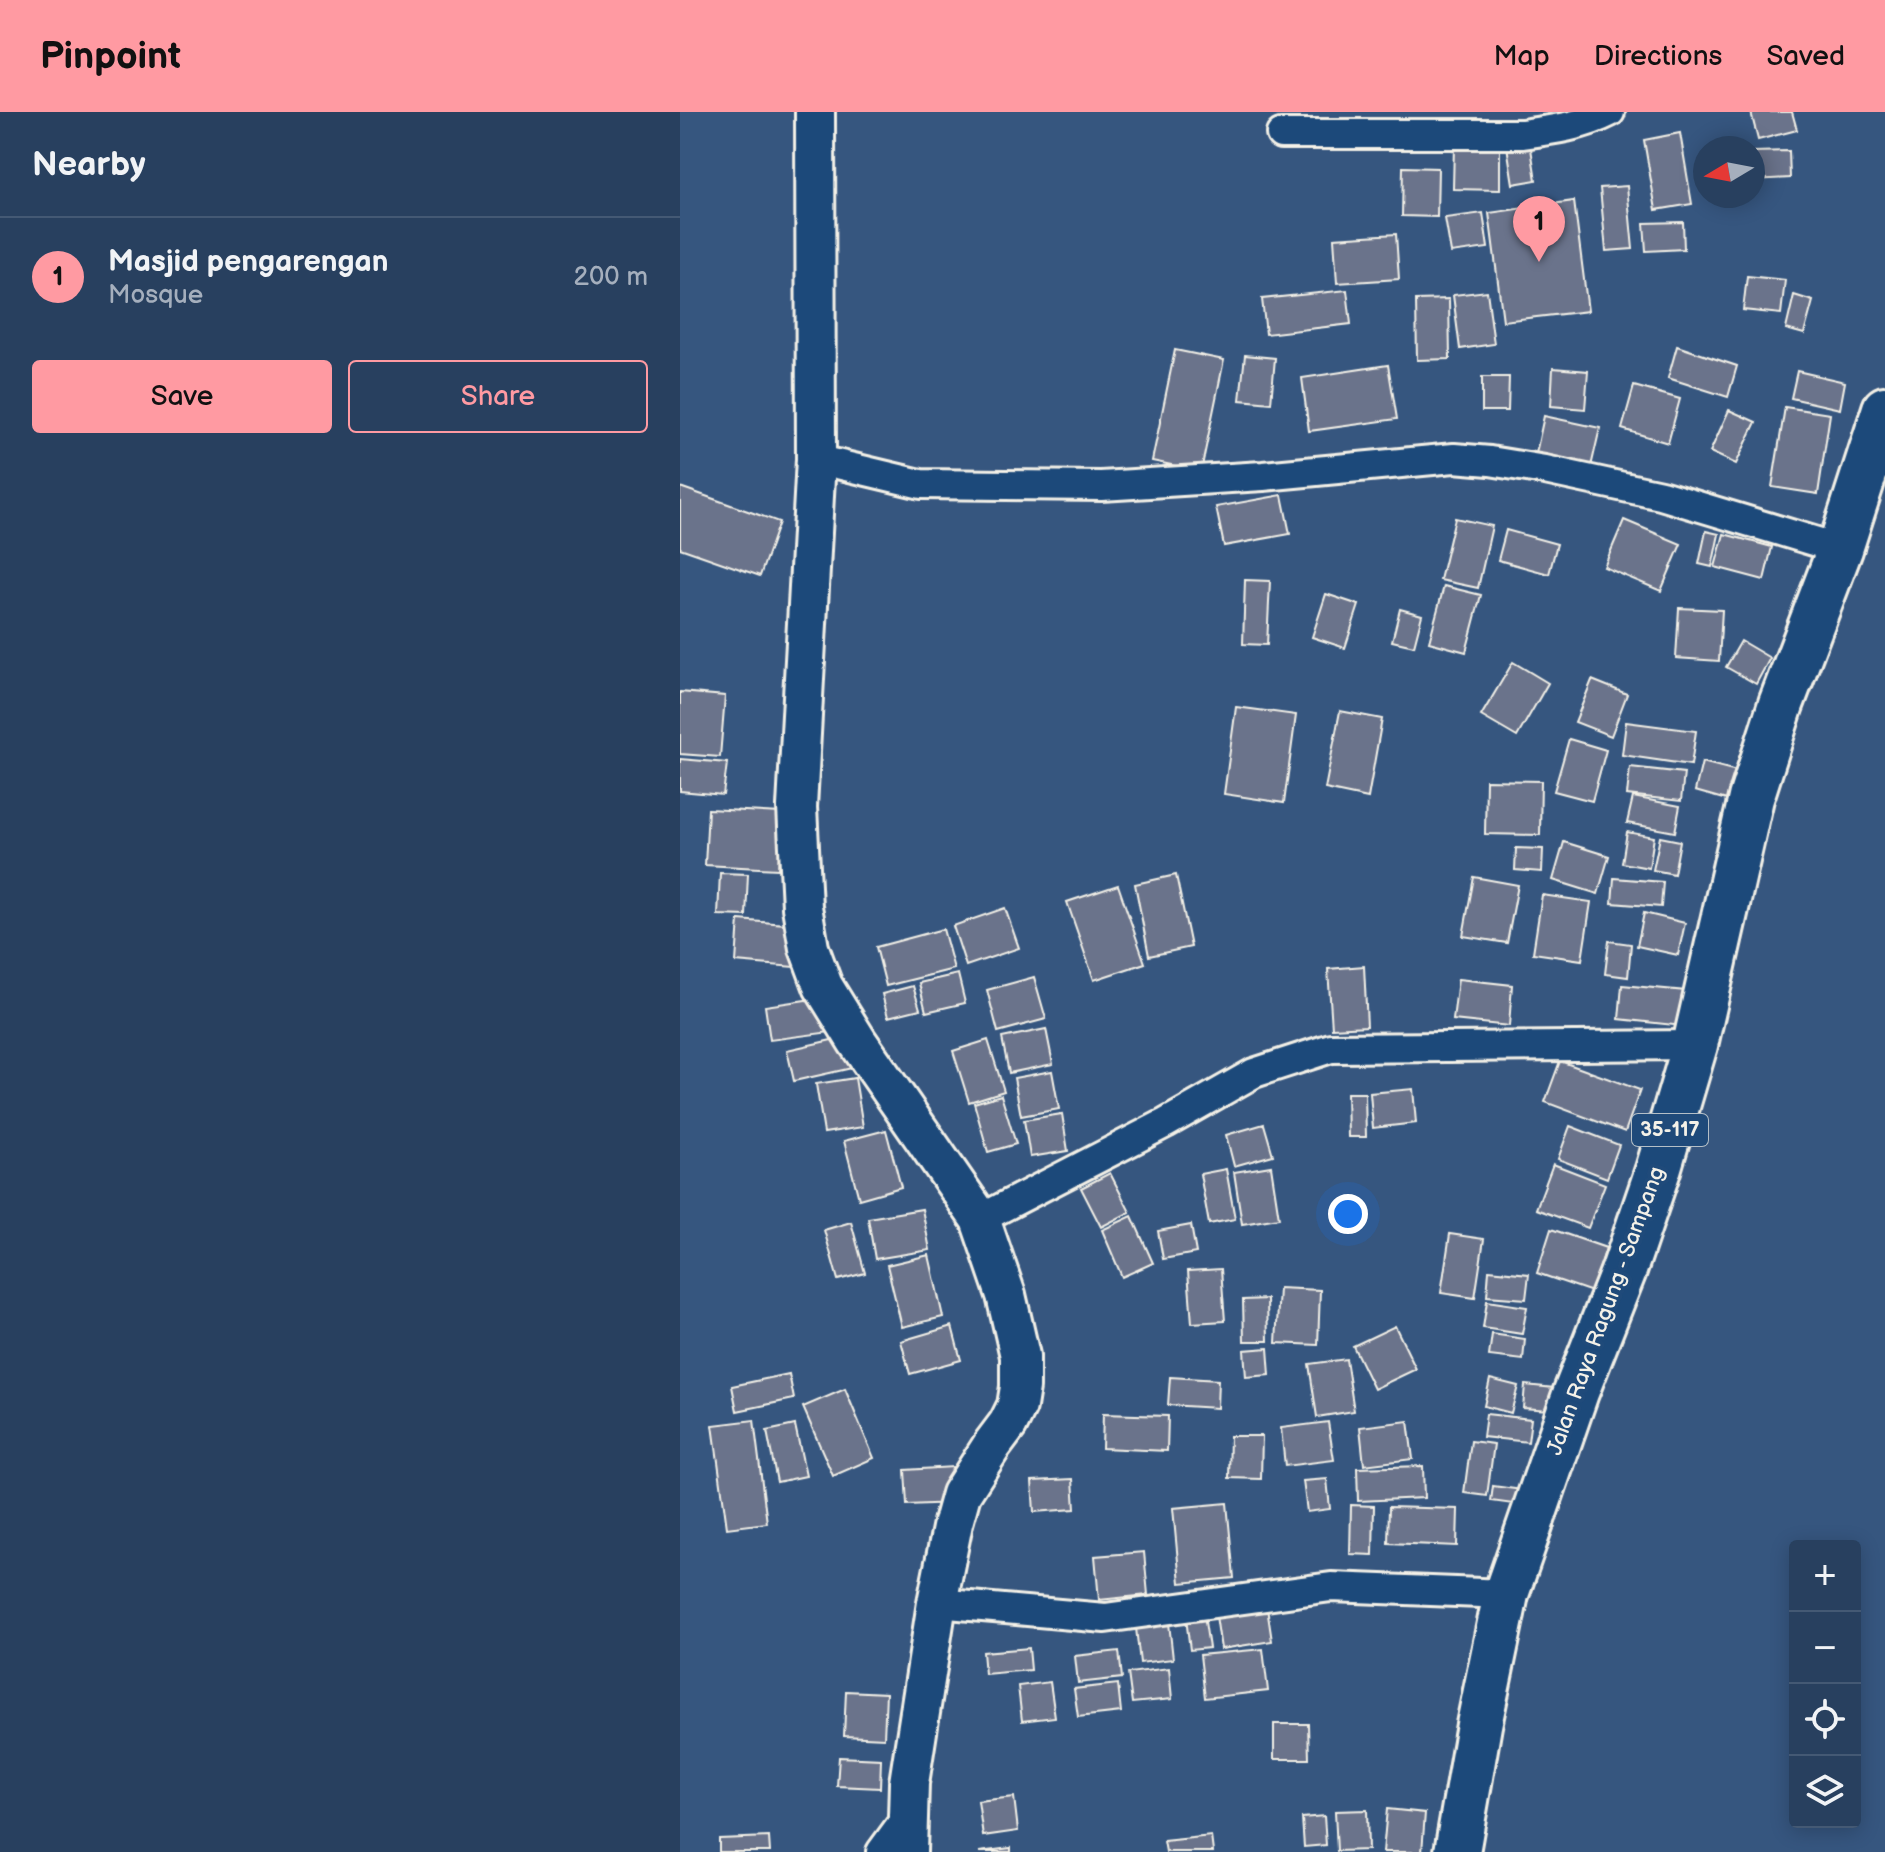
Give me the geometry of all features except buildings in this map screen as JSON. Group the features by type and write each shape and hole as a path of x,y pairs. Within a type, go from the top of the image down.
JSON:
{"main road":[{"name":"Jalan Raya Ragung - Sampang","path":"1457,1852 1506,1594 1658,1170 1695,1045 1751,798 1781,704 1840,549 1885,409"}],"street":[{"path":"815,112 816,459 797,807 802,907 809,948 823,986 857,1041 980,1219 1006,1295 1020,1356 1017,1406 961,1494 937,1603 909,1783 908,1834 881,1852"},
{"path":"1281,134 1522,134 1550,131 1596,119 1610,112"},
{"path":"816,459 921,484 1101,486 1263,476 1454,458 1490,461 1661,495 1840,549"},
{"path":"980,1219 1166,1123 1254,1073 1331,1048 1695,1045"},
{"path":"937,1603 1105,1618 1331,1587 1506,1594"}],"place":[{"name":"Masjid pengarengan","path":"1539,262"}]}
